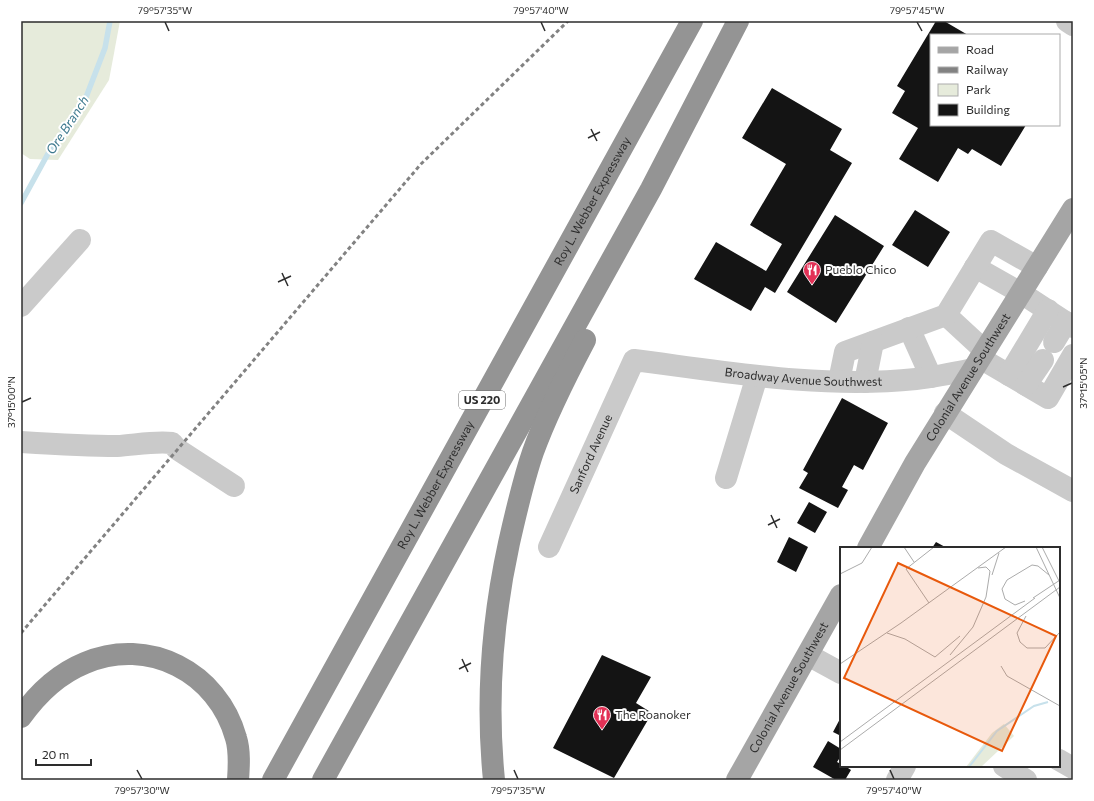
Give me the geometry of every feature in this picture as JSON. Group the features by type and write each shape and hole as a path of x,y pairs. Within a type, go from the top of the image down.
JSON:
{"highway":[{"name":"Roy L. Webber Expressway","path":"273,780 692,21"},
{"path":"323,780 651,189 738,21"},
{"path":"494,780 491,748 490,691 494,634 502,575 516,513 533,452 559,388 596,318 620,266 651,189"},
{"path":"21,717 31,702 45,688 64,674 86,662 109,656 131,654 153,656 174,663 190,672 204,683 218,699 230,718 237,739 239,756 238,780"}],"main road":[{"name":"Colonial Avenue Southwest","path":"869,547 915,463 945,413 1037,267 1069,222"},
{"name":"Colonial Avenue Southwest","path":"737,780 840,598"}],"street":[{"path":"1067,21 1073,25"},
{"path":"21,306 80,240"},
{"path":"839,382 845,352 946,315 991,241 1037,267"},
{"path":"975,267 1021,293 1069,325 1048,351 1018,380"},
{"path":"1018,380 1048,310"},
{"path":"946,315 979,359 1048,398 1073,355"},
{"path":"909,328 931,377"},
{"path":"865,382 873,342"},
{"name":"Broadway Avenue Southwest","path":"634,360 757,376 839,382 865,382 931,377 979,359"},
{"name":"Sanford Avenue","path":"549,547 634,360"},
{"path":"726,478 757,376"},
{"path":"945,413 1006,454 1073,491"},
{"path":"21,442 69,446 118,446 163,442 172,443 177,449 234,486"},
{"path":"808,655 840,672"},
{"path":"1060,761 1073,768"},
{"path":"897,780 904,767"},
{"path":"1006,767 1026,780 1033,767"}],"green space":[{"path":"21,21 120,21 109,80 58,160 30,159 21,153"}],"building":[{"path":"936,21 944,21 966,34 930,34 930,126 1025,126 1001,166 972,149 968,154 958,148 938,182 899,159 918,128 892,113 905,91 897,86"},
{"path":"772,88 842,129 830,150 852,163 775,293 765,287 751,311 694,279 716,242 766,271 782,244 750,225 786,164 742,138"},
{"path":"915,210 950,232 928,267 892,245"},
{"path":"835,215 884,246 836,323 787,292"},
{"path":"842,398 888,423 863,470 854,465 842,487 848,490 838,508 799,488 808,473 803,470"},
{"path":"809,502 827,512 815,533 797,523"},
{"path":"789,537 808,547 796,572 777,562"},
{"path":"936,542 945,547 933,547"},
{"name":"The Roanoker","path":"602,655 651,677 636,703 652,713 614,778 553,748"},
{"path":"840,719 840,736 833,732"},
{"path":"828,741 840,748 840,758 837,762 840,764 840,767 846,767 851,770 845,780 836,780 813,767"}],"waterway":[{"name":"Ore Branch","path":"21,203 50,150 83,105 105,48 110,21"}],"railway":[{"path":"21,633 421,164 568,21"}],"place":[{"name":"Pueblo Chico","path":"812,285"},
{"name":"The Roanoker","path":"602,730"}]}
